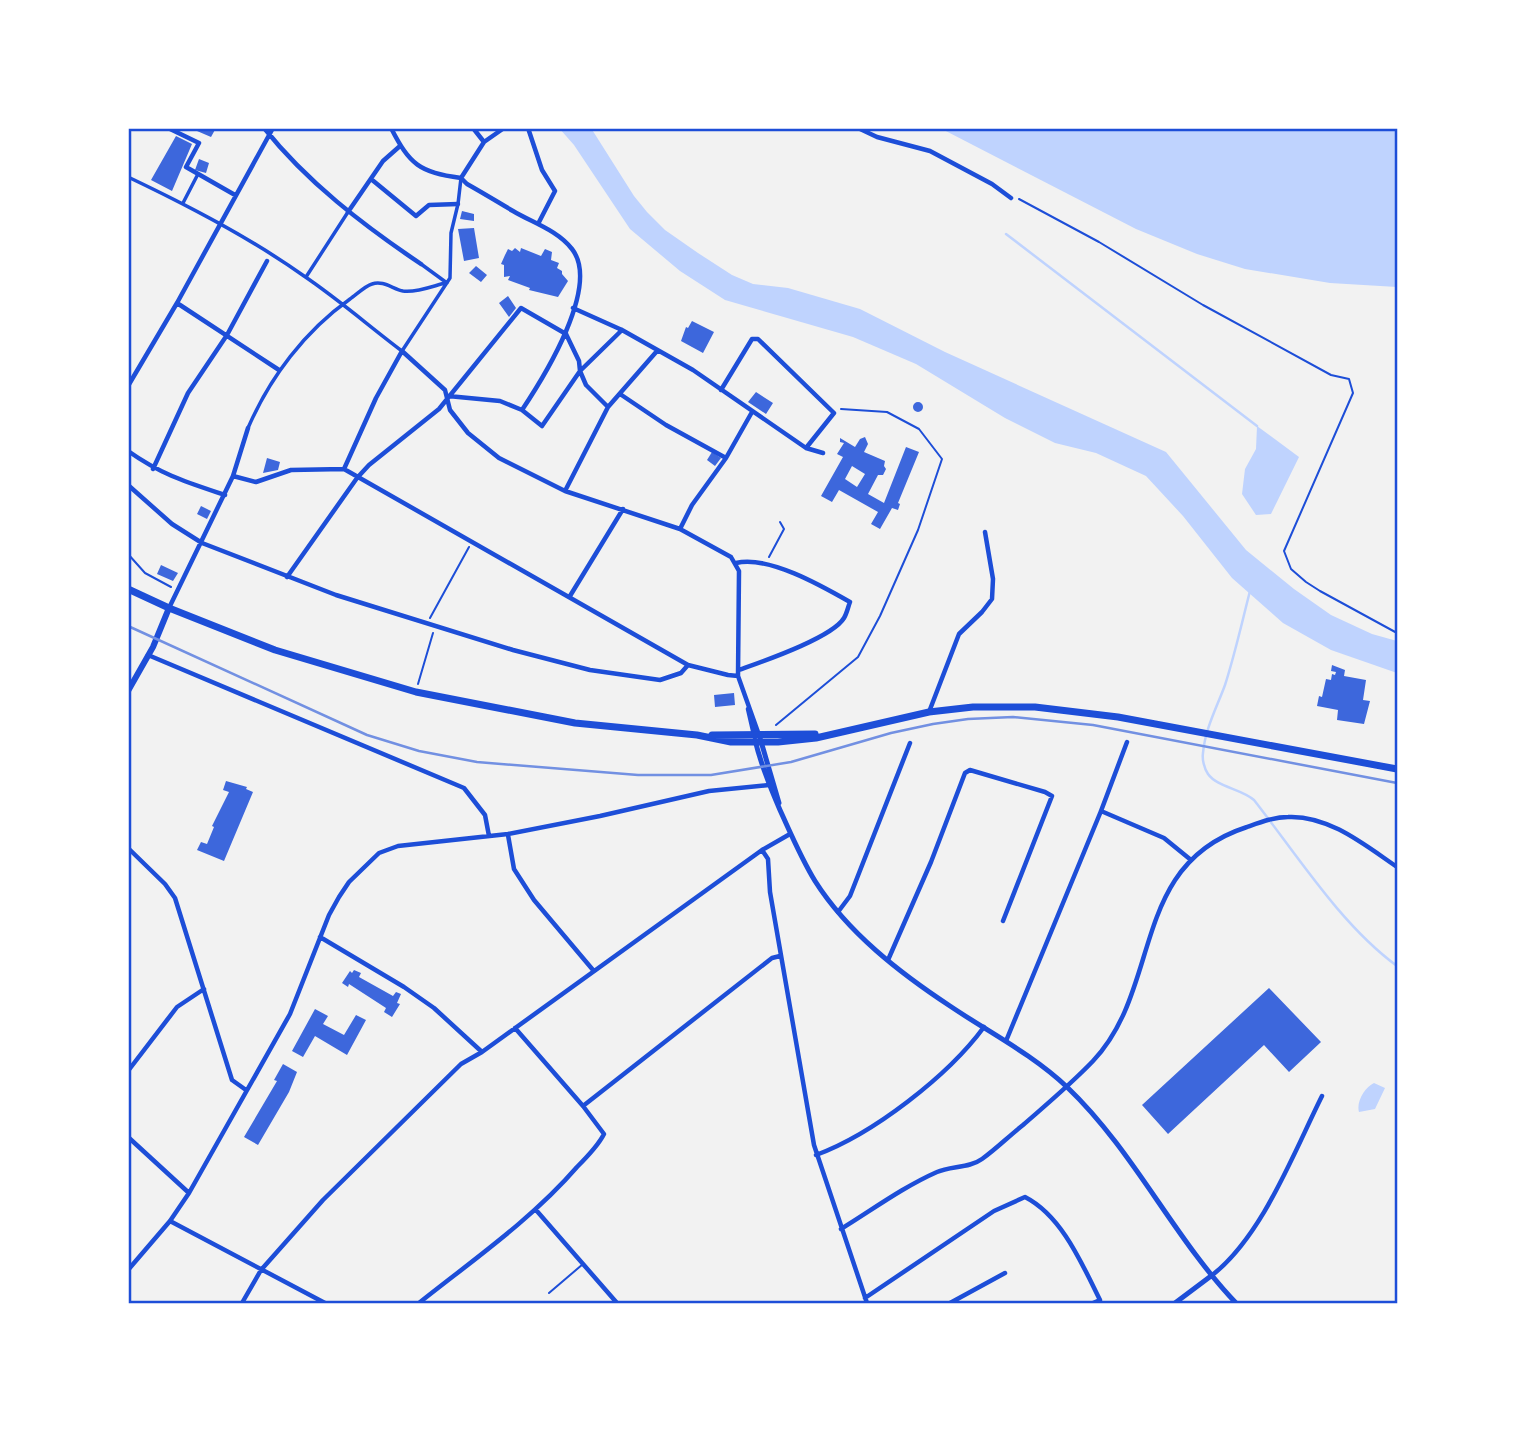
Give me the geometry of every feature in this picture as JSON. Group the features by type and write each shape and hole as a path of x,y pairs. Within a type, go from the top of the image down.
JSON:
{"main road":[{"path":"128,589 264,646 415,692 575,723 696,735 731,742 757,739 801,740 929,712 1003,705 1053,708 1397,769"},
{"path":"128,691 169,608"}],"street":[{"path":"168,128 198,143 186,167 234,195"},
{"path":"264,128 277,145 348,212 447,283"},
{"path":"128,386 273,128"},
{"path":"391,128 400,146 414,164 424,171 461,178 467,184 538,223 572,249 580,265 579,283 566,334 549,371 522,410"},
{"path":"473,128 484,142"},
{"path":"344,470 376,398 402,351 447,283 451,267 452,225 461,178 484,142 504,128"},
{"path":"528,128 541,170 555,191 538,223"},
{"path":"858,128 877,137 930,151 992,184 1011,198"},
{"path":"306,277 383,161 400,146"},
{"path":"182,204 198,174"},
{"path":"128,177 220,223 306,277 402,351 446,390 450,410 468,433 499,458 565,491 680,528 731,557 739,571 738,673 769,785 814,880 838,912 888,960 926,990 1031,1057 1067,1087 1113,1137 1210,1276 1236,1303"},
{"path":"371,179 416,216 429,205 458,204"},
{"path":"153,469 188,393 227,335 256,278 272,254"},
{"path":"169,608 233,477 259,403 279,370 323,320 372,284 386,284 402,291 447,283"},
{"path":"177,303 279,370"},
{"path":"287,577 356,478 439,409 521,308 566,334 586,384 608,407"},
{"path":"573,308 622,330 693,370 806,448 823,453"},
{"path":"448,396 500,401 522,410 542,426 580,371 622,330"},
{"path":"721,390 752,339 758,339 834,413 806,448"},
{"path":"565,491 608,407 657,351"},
{"path":"620,394 666,425 726,458"},
{"path":"680,528 692,505 726,458 752,412"},
{"path":"128,450 153,469 174,479 225,495"},
{"path":"233,477 256,482 291,470 344,470 688,665 728,675 782,655 832,629 843,619 850,602 766,564 749,560 736,564"},
{"path":"128,485 172,524 202,542 336,595 590,670 660,680 681,673 688,665"},
{"path":"570,596 623,509"},
{"path":"929,712 959,634 992,599 993,579 985,532"},
{"path":"148,655 464,788 485,815 489,836"},
{"path":"757,739 780,809"},
{"path":"1006,1041 1127,741"},
{"path":"838,912 850,896 910,743"},
{"path":"888,960 926,874 965,773 970,770 1052,796 1003,921"},
{"path":"128,1270 170,1221 189,1193 290,1014 338,897 349,882 379,853 398,846 508,834 709,790 769,785"},
{"path":"1101,811 1164,838 1191,860"},
{"path":"841,1229 938,1171 980,1162 1067,1087 1111,1038 1124,1011 1160,906 1178,874 1217,839 1278,818 1314,820 1333,827 1397,867"},
{"path":"508,834 514,869 534,900 593,970"},
{"path":"242,1303 261,1270 323,1200 461,1064 482,1052 762,850 790,834"},
{"path":"128,848 175,898 232,1080 246,1090"},
{"path":"762,850 768,859 780,956 816,1155 866,1301 994,1211 1025,1196 1037,1203 1057,1225 1075,1252 1100,1300 1093,1303"},
{"path":"320,937 434,1008 482,1052"},
{"path":"583,1106 772,958 780,956"},
{"path":"128,1071 177,1007 204,989"},
{"path":"816,1155 841,1145 906,1102 963,1053 984,1027"},
{"path":"419,1303 536,1210 601,1141 604,1133 514,1028"},
{"path":"1175,1303 1227,1264 1250,1235 1322,1096"},
{"path":"128,1138 189,1193"},
{"path":"536,1210 617,1303"},
{"path":"170,1221 325,1303"},
{"path":"950,1303 1005,1273"}],"lane":[{"path":"549,1293 583,1264"}],"path":[{"path":"1011,198 1020,200 1099,242 1203,305 1331,375 1349,379 1353,393 1284,551 1291,569 1320,592 1397,634"},
{"path":"776,725 858,657 880,616 918,530 942,459 919,429 887,412 841,409 834,413"},
{"path":"766,564 784,529 780,522"},
{"path":"428,622 472,541"},
{"path":"128,554 145,573 177,590"},
{"path":"415,692 435,625"}],"water":[{"path":"559,128 591,128 647,212 665,230 732,275 753,284 788,288 860,309 945,352 1166,452 1246,550 1331,615 1372,634 1397,641 1397,673 1331,650 1283,623 1232,578 1183,516 1146,476 1096,453 1055,443 1005,418 916,364 853,337 725,300 680,271 630,229 574,145"},
{"path":"940,128 1397,128 1397,287 1330,283 1245,269 1197,254 1136,229"},
{"path":"1257,426 1299,457 1271,514 1256,515 1242,494 1245,469 1256,449"},
{"path":"1374,1083 1385,1088 1375,1109 1359,1112 1362,1095"}],"building":[{"path":"190,128 216,128 211,137"},
{"path":"176,136 192,144 172,191 151,180"},
{"path":"199,159 209,163 206,173 195,170"},
{"path":"462,211 474,214 474,221 460,219"},
{"path":"474,228 479,258 464,261 458,229"},
{"path":"515,248 520,252 521,248 541,256 545,249 552,252 551,260 559,263 557,268 568,281 558,297 529,290 530,288 508,280 510,276 504,277 504,265 501,264 508,249 512,251"},
{"path":"476,266 487,275 481,282 469,273"},
{"path":"508,296 516,308 509,317 499,303"},
{"path":"692,321 714,332 703,353 681,341 686,327 688,328"},
{"path":"756,392 773,403 766,414 748,402"},
{"path":"918,402 922,403 922,411 918,412 914,411 913,407 914,403"},
{"path":"865,437 868,444 864,452 885,461 886,469 883,475 878,475 868,494 884,503 906,447 919,452 898,503 898,510 892,508 880,529 871,524 878,512 839,490 832,502 821,496 843,457 837,454 844,443 840,442 840,438 855,447 860,439","holes":["852,466 865,474 857,487 845,479"]},
{"path":"712,452 721,458 715,466 707,460"},
{"path":"267,458 280,462 278,470 263,473"},
{"path":"201,506 211,511 207,519 197,514"},
{"path":"161,565 178,573 173,581 157,574"},
{"path":"1332,665 1345,670 1344,676 1366,680 1363,700 1370,701 1364,724 1337,720 1338,710 1317,706 1326,679 1331,680 1332,674 1335,675 1336,672 1331,671"},
{"path":"734,693 735,705 715,707 714,695"},
{"path":"226,781 247,787 246,789 253,792 224,861 197,850 201,842 207,844 214,827 212,826 229,792 223,790"},
{"path":"354,970 361,973 359,977 393,996 396,992 401,994 397,1003 400,1004 392,1017 384,1012 386,1008 349,984 348,987 342,983 350,971 352,973"},
{"path":"1269,988 1321,1042 1289,1072 1264,1045 1168,1134 1142,1105"},
{"path":"315,1009 328,1016 323,1024 344,1035 356,1015 366,1020 347,1055 315,1036 303,1057 292,1051"},
{"path":"283,1064 297,1072 289,1092 258,1145 244,1137 277,1081 274,1080"}],"waterway":[{"path":"1006,234 1257,426"},
{"path":"1250,591 1229,673 1206,735 1203,755 1205,769 1217,782 1254,800 1338,910 1397,966"}],"railway":[{"path":"128,626 367,735 419,751 477,762 638,775 711,775 791,762 891,733 933,724 1013,717 1093,725 1397,783"}]}
